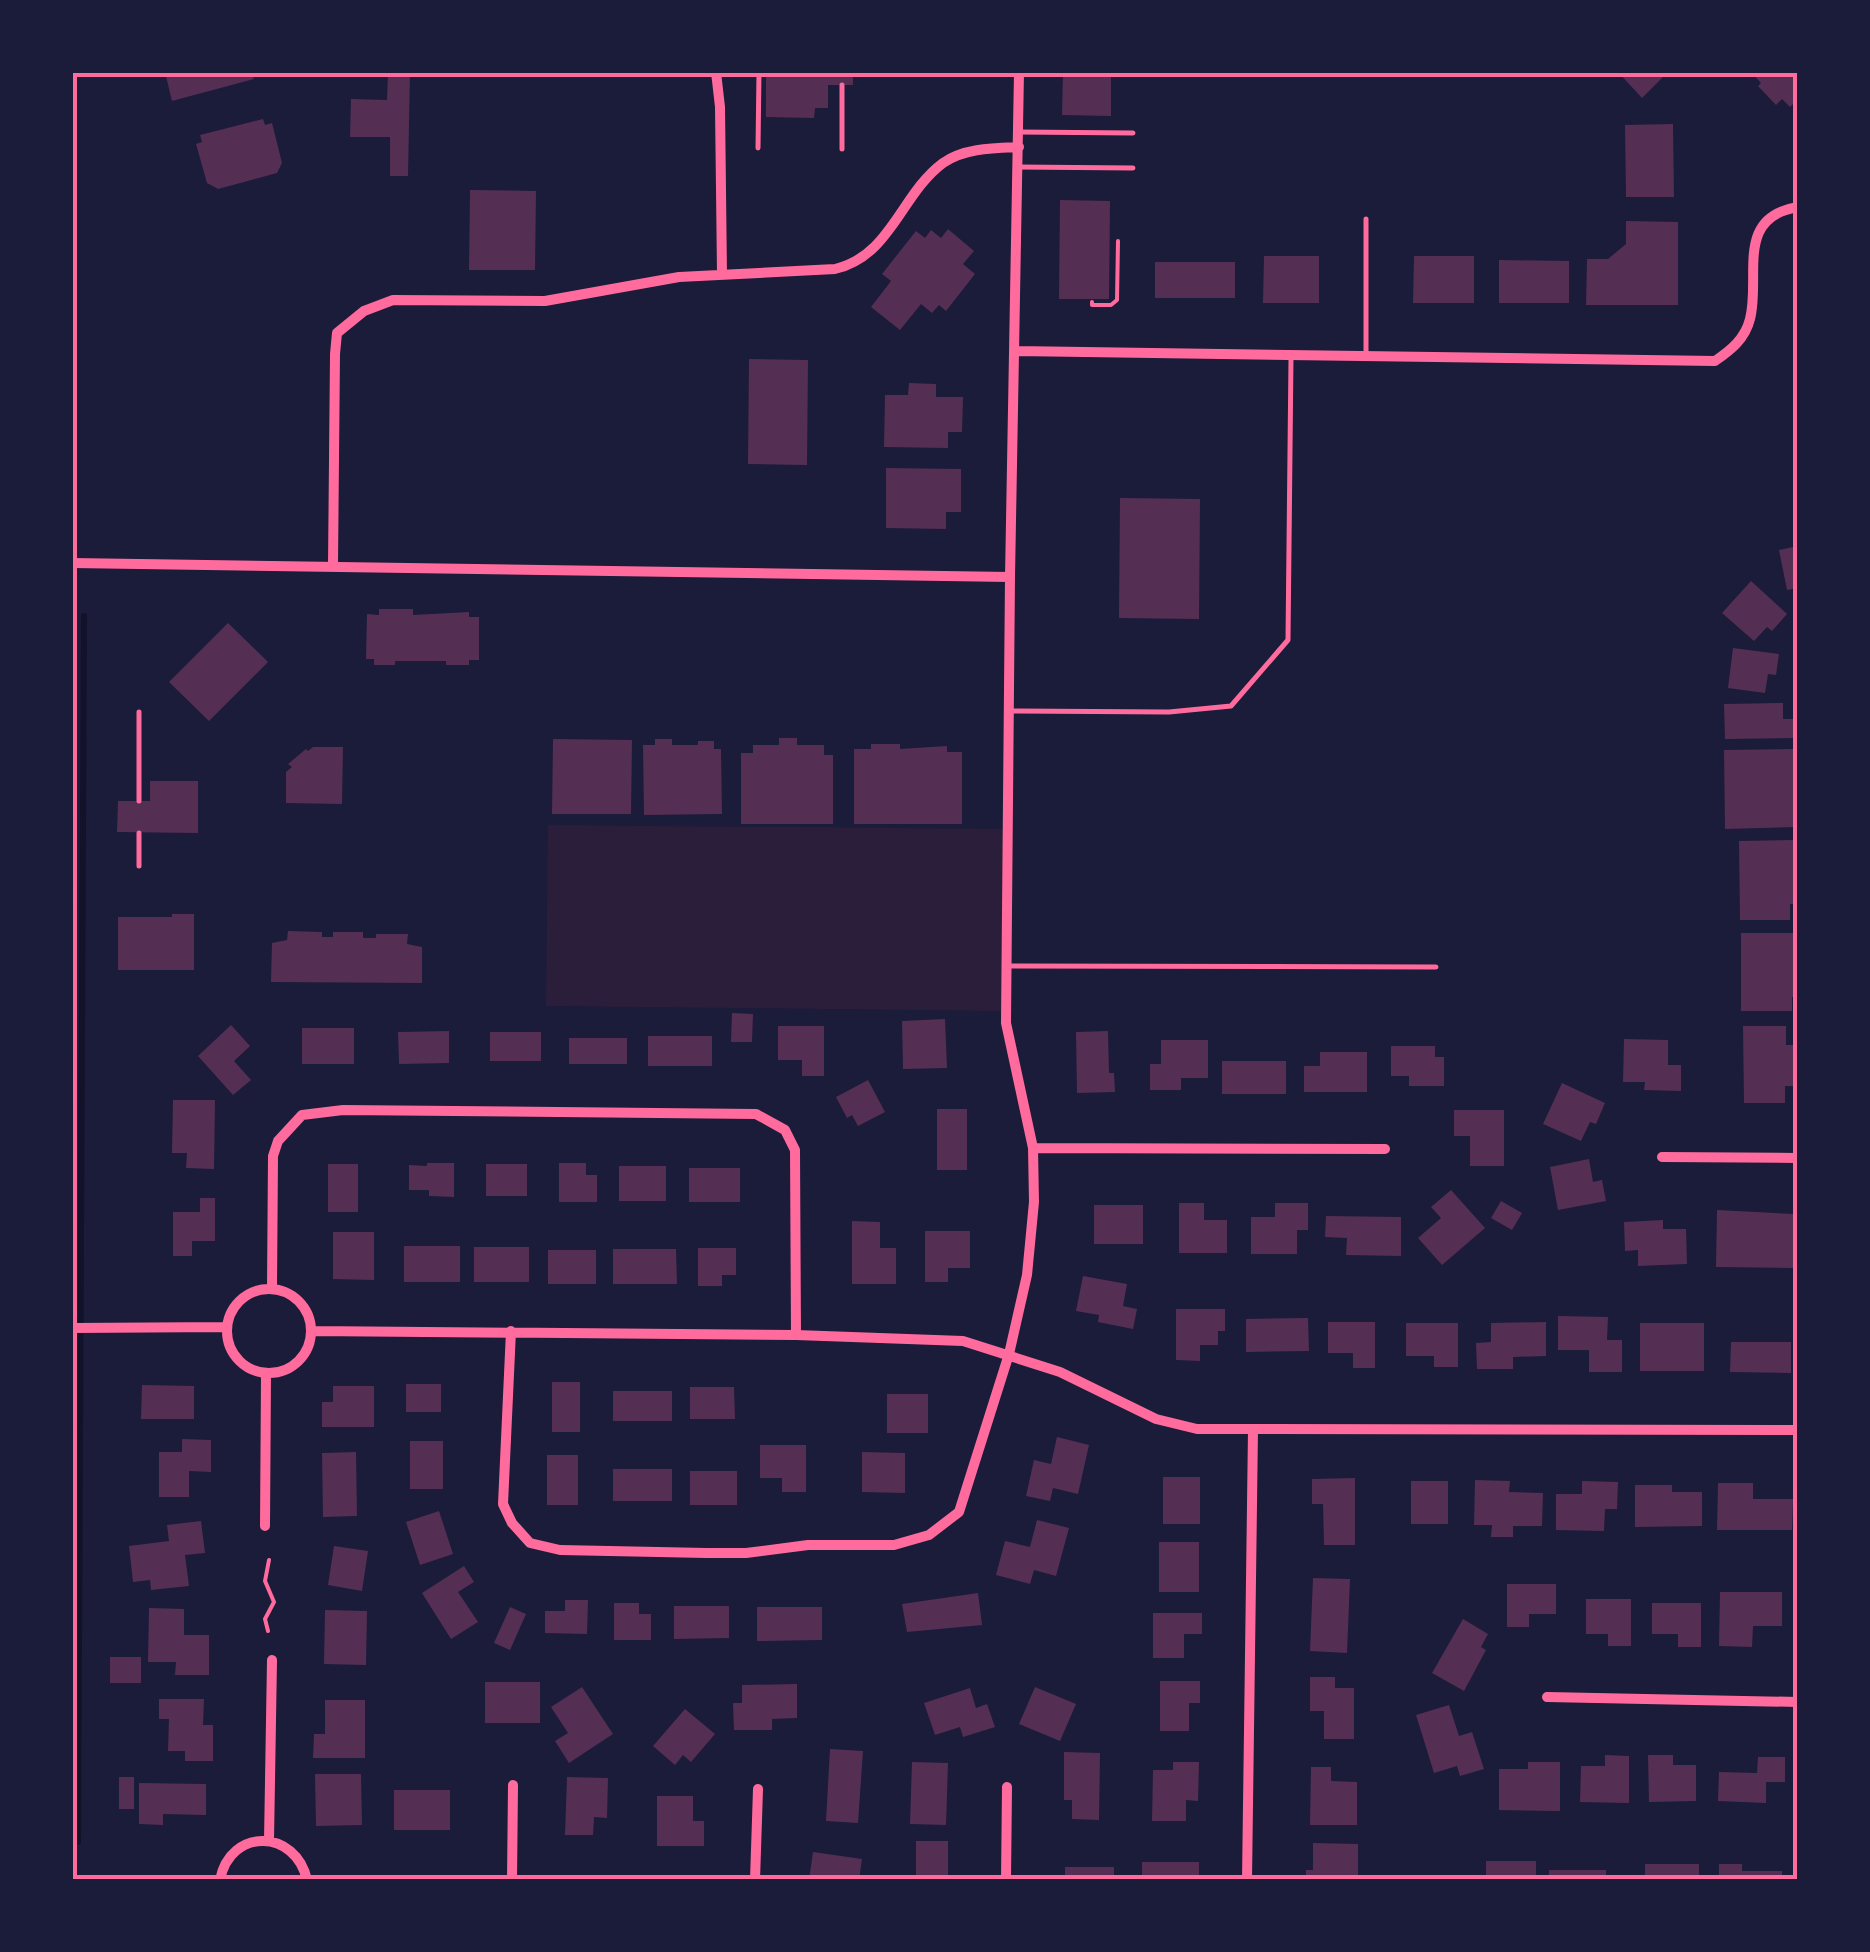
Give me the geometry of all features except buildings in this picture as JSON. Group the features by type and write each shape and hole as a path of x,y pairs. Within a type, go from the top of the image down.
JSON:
{"street":[{"path":"716,72 722,274"},
{"path":"511,1331 503,1504 512,1523 530,1543 560,1550 746,1553 808,1545 894,1545 929,1535 959,1512 1010,1354 1026,1275 1034,1202 1033,1148 1006,1023 1020,72"},
{"path":"333,565 335,354 338,333 364,311 394,300 545,301 679,277 835,270 853,265 883,240 944,162 976,150 1018,147"},
{"path":"1015,351 1715,361 1738,345 1750,319 1753,252 1760,228 1782,209 1798,206"},
{"path":"72,563 1010,577"},
{"path":"272,1288 274,1156 278,1141 302,1115 344,1110 756,1114 785,1130 796,1150 796,1335"},
{"path":"1033,1148 1385,1149"},
{"path":"1662,1157 1798,1158"},
{"path":"272,1288 296,1298 310,1318 312,1331 310,1345 293,1367 266,1374 241,1364 227,1341 226,1327 236,1303 258,1290 272,1288"},
{"path":"72,1328 226,1327"},
{"path":"312,1331 963,1340 1060,1372 1156,1419 1197,1429 1798,1430"},
{"path":"266,1374 266,1526"},
{"path":"1247,1880 1253,1429"},
{"path":"269,1840 272,1660"},
{"path":"1547,1697 1798,1702"},
{"path":"512,1880 513,1785"},
{"path":"1006,1787 1006,1880"},
{"path":"756,1880 758,1789"},
{"path":"220,1880 229,1856 240,1846 269,1840 296,1854 307,1880"}],"lane":[{"path":"758,148 759,72"},
{"path":"842,85 842,149"},
{"path":"1019,132 1133,133"},
{"path":"1018,167 1133,168"},
{"path":"1366,219 1366,354"},
{"path":"1008,711 1169,712 1231,706 1288,640 1291,354"},
{"path":"139,801 140,712"},
{"path":"139,833 139,866"},
{"path":"1007,966 1436,968"}],"path":[{"path":"1092,302 1111,305 1118,300 1118,241"},
{"path":"268,1560 265,1580 274,1602 265,1619 268,1631"}],"shaded area":[{"path":"548,825 1007,829 1007,1011 546,1006"}],"waterway":[{"path":"78,1842 84,616"}]}
